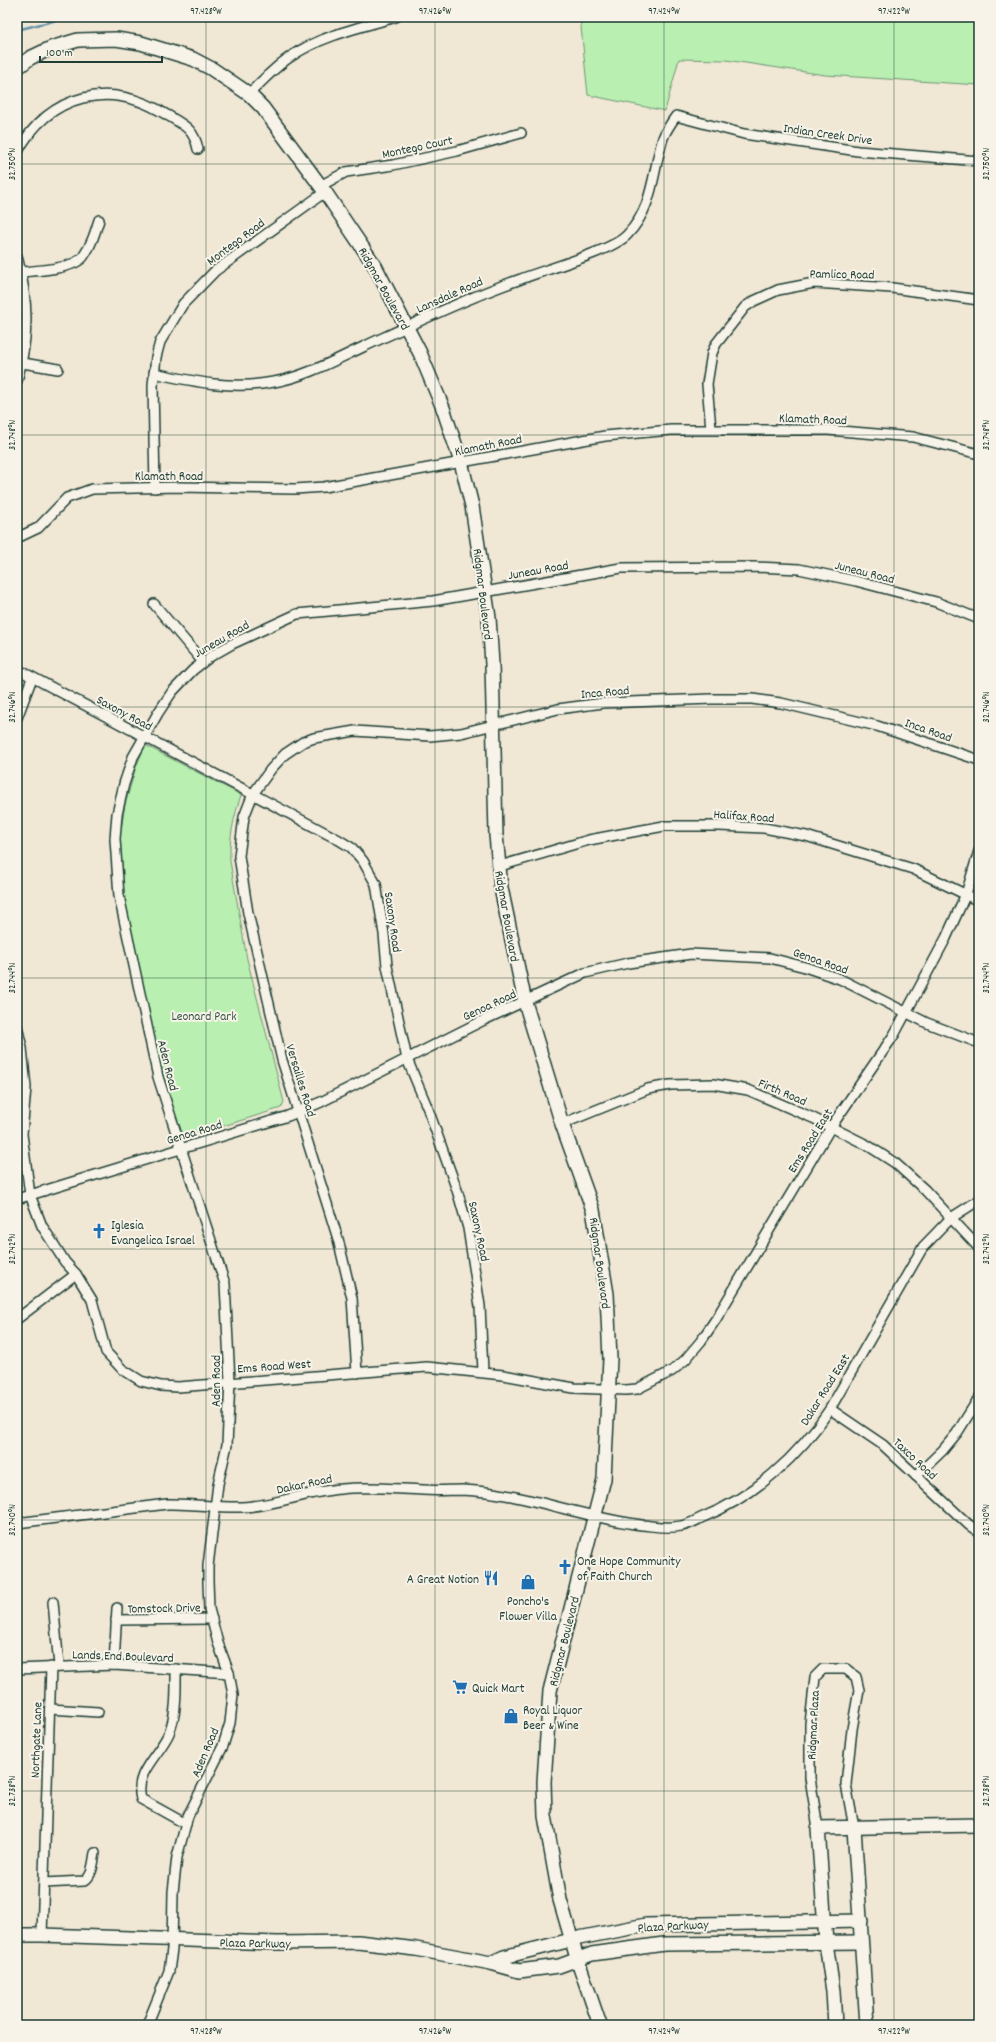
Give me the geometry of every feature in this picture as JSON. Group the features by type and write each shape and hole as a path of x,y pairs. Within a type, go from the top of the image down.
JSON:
{"street":[{"path":"249,94 290,58 303,49 332,37 396,17"},
{"name":"Ridgmar Boulevard","path":"17,68 30,58 51,48 78,40 116,39 141,43 192,59 212,69 249,94 263,108 323,189 376,266 407,327 443,408 461,462 472,506 485,592 492,664 496,835 501,888 524,1002 562,1124 594,1210 599,1235 610,1321 606,1465 595,1516 550,1691 544,1782 545,1816 560,1900 577,1958 600,2025"},
{"path":"17,153 34,125 48,114 81,98 98,94 115,95 136,100 158,109 189,130 196,137 198,149"},
{"name":"Indian Creek Drive","path":"676,116 744,134 851,150 979,161"},
{"name":"Lansdale Road","path":"154,373 194,382 223,386 240,386 275,382 313,370 499,286 592,254 619,242 640,219 647,204 663,139 676,116"},
{"name":"Montego Court","path":"323,189 346,172 392,165 457,151 521,133"},
{"name":"Montego Road","path":"155,488 154,373 160,342 189,299 215,271 323,189"},
{"path":"21,272 41,271 77,262 82,258 89,247 99,220"},
{"path":"17,256 27,308 27,336 19,363 17,381"},
{"name":"Pamlico Road","path":"710,429 708,384 712,353 716,344 745,307 754,301 778,290 814,284 892,288 979,300"},
{"path":"19,363 58,369"},
{"name":"Klamath Road","path":"17,538 38,528 67,498 92,489 179,487 295,489 324,487 605,436 671,430 828,430 913,437 979,454"},
{"name":"Juneau Road","path":"145,737 172,692 203,662 232,644 297,614 433,601 621,568 755,567 799,569 856,581 936,602 979,619"},
{"path":"154,604 203,662"},
{"name":"Saxony Road","path":"17,669 352,848 363,861 372,875 379,898 387,966 407,1059 457,1190 468,1228 480,1306 483,1372"},
{"path":"17,718 32,678"},
{"name":"Inca Road","path":"253,794 270,769 285,754 303,742 314,738 355,730 430,736 461,733 558,709 602,703 712,698 752,699 781,703 877,726 979,760"},
{"name":"Aden Road","path":"145,737 133,757 124,784 117,814 115,839 119,896 158,1077 225,1284 230,1382 227,1445 218,1484 208,1566 209,1609 218,1643 229,1673 233,1695 230,1723 223,1746 186,1824 177,1857 173,1892 173,1940 169,1971 152,2009 148,2025"},
{"name":"Versailles Road","path":"253,794 244,817 239,856 248,913 262,982 282,1060 338,1239 352,1298 357,1372"},
{"name":"Halifax Road","path":"500,866 589,840 664,826 726,826 764,828 806,836 913,869 979,901"},
{"name":"Ems Road East","path":"609,1390 637,1388 659,1379 685,1360 701,1341 831,1127 894,1035 946,938 966,894 979,851"},
{"name":"Genoa Road","path":"17,1199 298,1112 585,973 612,966 691,954 770,958 805,967 840,979 927,1024 979,1043"},
{"name":"Ems Road West","path":"17,1026 22,1048 26,1087 22,1134 30,1195 42,1226 65,1262 76,1274 92,1300 106,1352 122,1369 141,1381 161,1386 178,1387 427,1367 483,1372 574,1388 609,1390"},
{"name":"Firth Road","path":"562,1124 648,1089 670,1085 713,1084 748,1090 831,1127 867,1145 894,1164 925,1190 979,1248"},
{"name":"Dakar Road East","path":"595,1516 627,1523 666,1528 681,1526 719,1511 766,1480 793,1456 819,1426 923,1247 951,1218 979,1200"},
{"path":"17,1319 76,1274"},
{"path":"916,1476 944,1450 957,1433 979,1398"},
{"name":"Taxco Road","path":"830,1409 883,1445 969,1525 979,1532"},
{"name":"Dakar Road","path":"17,1523 167,1504 216,1505 241,1508 265,1505 340,1489 464,1490 532,1502 595,1516"},
{"name":"Northgate Lane","path":"42,1935 50,1709 55,1666 53,1602"},
{"path":"114,1665 117,1608"},
{"name":"Tomstock Drive","path":"116,1620 212,1619"},
{"name":"Lands End Boulevard","path":"17,1669 55,1666 114,1665 229,1673"},
{"path":"176,1669 172,1722 162,1745 141,1776 138,1788 141,1799 186,1824"},
{"name":"Ridgmar Plaza","path":"835,2025 833,1991 824,1921 818,1828 810,1778 810,1724 815,1677 823,1669 846,1669 856,1677 860,1690 852,1729 846,1784 854,1828 867,2025"},
{"path":"50,1709 98,1712"},
{"path":"818,1828 854,1828 900,1825 979,1825"},
{"path":"44,1883 84,1881 89,1878 95,1854"},
{"name":"Plaza Parkway","path":"491,1963 504,1957 646,1924 860,1921"},
{"path":"695,1924 695,1944"},
{"name":"Plaza Parkway","path":"17,1935 277,1943 358,1942 491,1963 519,1971 558,1966 577,1958 664,1944 861,1942"}],"green space":[{"path":"580,17 979,17 979,85 825,75 726,60 679,59 665,111 588,95"},
{"name":"Leonard Park","path":"145,745 241,795 232,827 230,861 247,959 284,1102 281,1108 185,1138 179,1134 151,1028 124,896 120,837 125,805 135,770"}],"waterway":[{"path":"17,32 21,29 69,17"}],"place":[{"name":"Iglesia Evangelica Israel","path":"99,1231"},
{"name":"One Hope Community of Faith Church","path":"565,1567"},
{"name":"A Great Notion","path":"491,1578"},
{"name":"Poncho's Flower Villa","path":"528,1582"},
{"name":"Quick Mart","path":"460,1687"},
{"name":"Royal Liquor Beer & Wine","path":"511,1716"}]}
